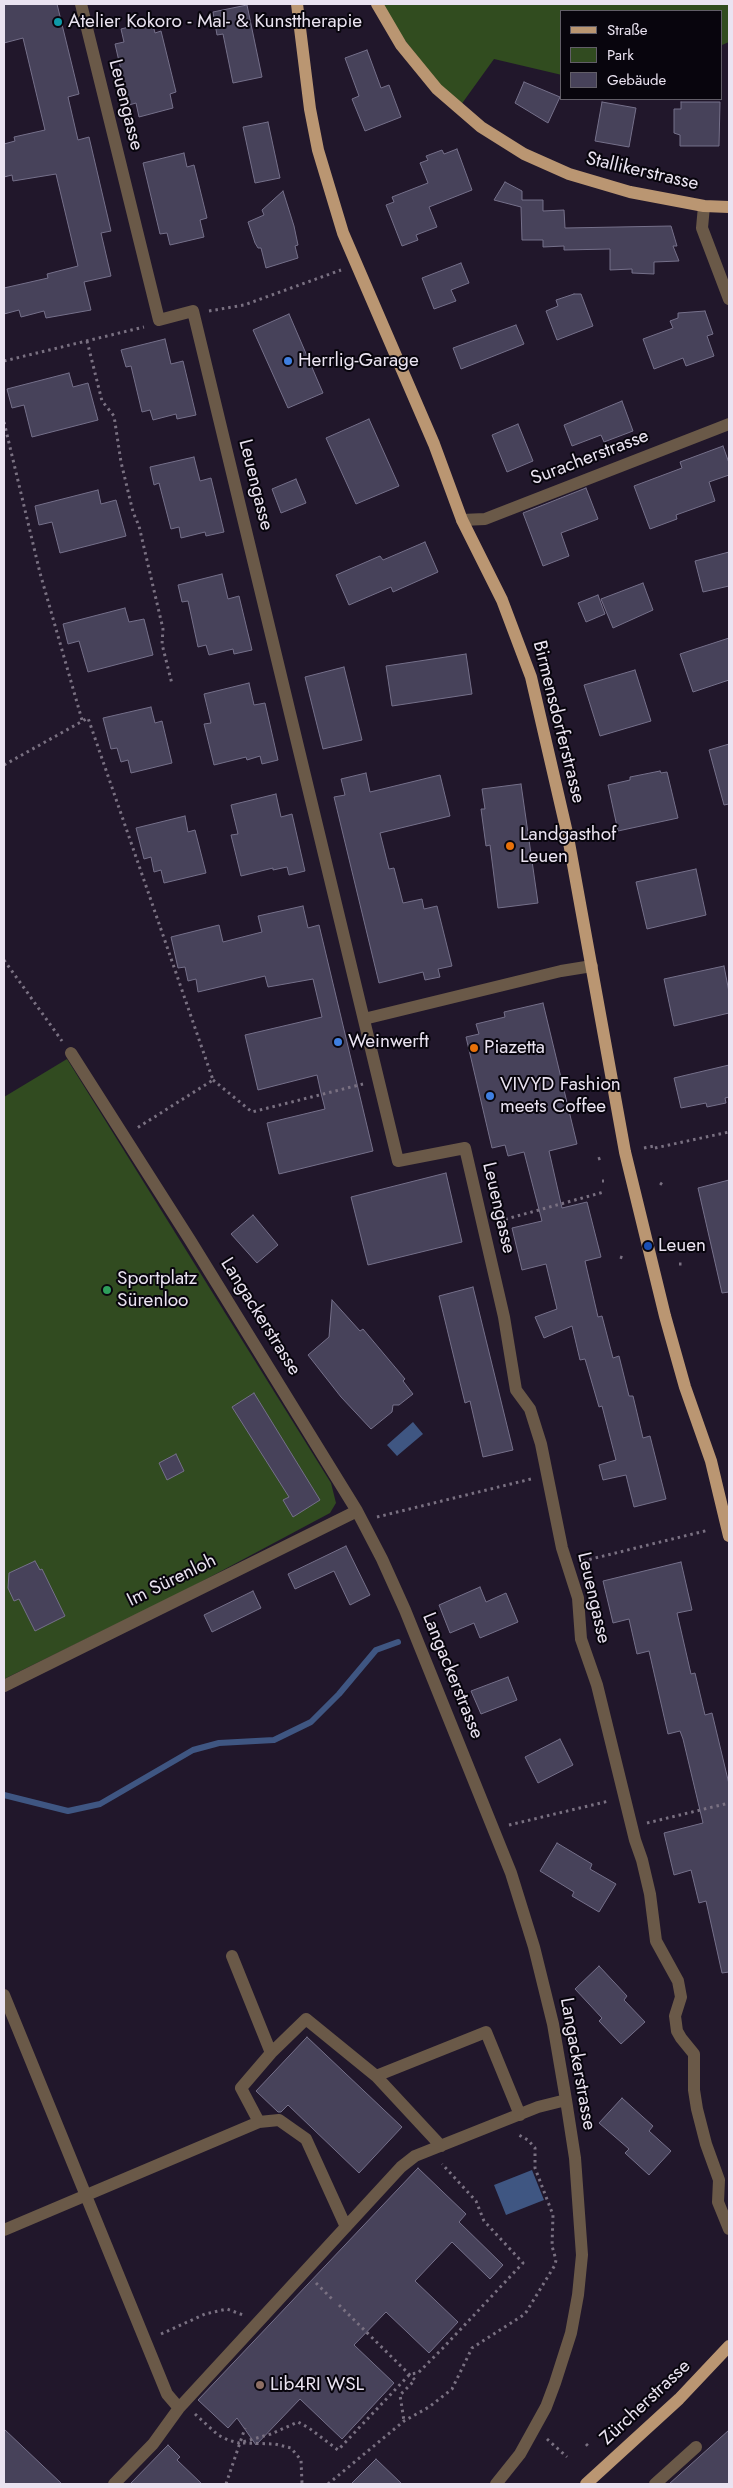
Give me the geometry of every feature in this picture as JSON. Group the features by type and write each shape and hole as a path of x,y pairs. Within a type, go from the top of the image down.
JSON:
{"main road":[{"name":"Birmensdorferstrasse","path":"297,4 310,109 331,200 352,257 434,444 462,520 502,600 531,677 555,774 625,1152 665,1316 685,1387 711,1461 729,1536"},
{"name":"Stallikerstrasse","path":"377,4 401,45 437,90 458,109 505,143 543,163 597,184 704,206 729,206"},
{"name":"Zürcherstrasse","path":"586,2484 679,2399 729,2346"}],"street":[{"name":"Leuengasse","path":"81,4 159,320 193,312 398,1161 465,1148 504,1317 516,1390 534,1418 542,1444 546,1475 553,1497 562,1548 578,1598 581,1639 598,1685 635,1840 650,1894 656,1941 678,1981 681,1997 676,2016 677,2031 694,2054 696,2109 719,2180 718,2202 729,2229"},
{"path":"704,206 702,228 729,299"},
{"name":"Suracherstrasse","path":"462,520 485,519 729,424"},
{"path":"364,1018 561,971 592,966"},
{"name":"Langackerstrasse","path":"71,1053 359,1515 405,1610 510,1872 534,1947 553,2024 566,2100 575,2158 582,2255 571,2333 546,2407 520,2454 496,2484"},
{"name":"Im Sürenloh","path":"4,1686 359,1515"},
{"path":"232,1956 271,2053"},
{"path":"4,1995 167,2394 181,2405"},
{"path":"259,2122 241,2088 271,2053 306,2019 376,2076 435,2149"},
{"path":"376,2076 486,2032 520,2114"},
{"path":"114,2484 153,2444 181,2405 401,2167 415,2156 538,2107 566,2100"},
{"path":"4,2230 86,2197 259,2122 278,2120 306,2139 346,2227"},
{"path":"655,2484 696,2446"}],"path":[{"path":"218,311 261,300 328,274"},
{"path":"4,361 144,327 159,320"},
{"path":"87,341 102,401 114,416 121,462 133,512 141,535 163,629 162,644 172,684"},
{"path":"4,422 40,573 82,720"},
{"path":"4,765 88,718 213,1080 252,1112 360,1085"},
{"path":"4,960 71,1053"},
{"path":"124,1136 213,1080"},
{"path":"644,1148 729,1132"},
{"path":"484,1225 604,1192"},
{"path":"359,1515 546,1475"},
{"path":"567,1564 710,1530"},
{"path":"493,1829 625,1797"},
{"path":"632,1827 729,1803"},
{"path":"328,2484 404,2421 429,2407 452,2389 472,2348 525,2314 555,2265 556,2260 552,2246 553,2215 535,2168 535,2148 517,2134 505,2133 504,2121"},
{"path":"238,2442 272,2434 298,2422 310,2428 338,2450 410,2374 418,2373 523,2263 484,2220 476,2201 435,2149"},
{"path":"304,2272 333,2300"},
{"path":"339,2305 415,2380 400,2395 404,2421"},
{"path":"145,2340 205,2314 227,2309 240,2313 256,2325"},
{"path":"181,2405 218,2435 238,2442 275,2444 291,2448 301,2460 302,2484"},
{"path":"226,2484 238,2442 245,2428"},
{"path":"547,2438 567,2457"}],"green space":[{"path":"377,4 729,4 729,42 723,45 723,10 560,10 560,75 494,59 458,109"},
{"name":"Sportplatz Sürenloo","path":"67,1059 331,1483 336,1503 330,1513 182,1592 4,1679 4,1097"}],"water":[{"path":"413,1422 423,1434 397,1456 387,1445"},
{"path":"532,2170 544,2200 506,2215 494,2185"}],"building":[{"path":"4,4 57,4 79,94 68,97 78,140 89,137 111,231 101,233 111,276 84,282 91,310 46,318 44,311 21,317 19,310 4,314 4,288 48,278 47,274 78,266 56,174 13,181 12,175 4,177 4,144 15,141 14,137 45,130 23,38 4,43"},
{"path":"247,5 262,77 233,83 223,34 217,35 213,12"},
{"path":"152,21 155,33 161,31 176,92 170,94 173,108 139,117 136,103 129,105 115,44 124,42 121,29"},
{"path":"367,50 381,88 389,85 401,117 365,131 352,99 359,96 345,58"},
{"path":"524,82 560,97 548,123 515,103"},
{"path":"602,102 636,108 629,147 595,141"},
{"path":"681,102 720,102 719,146 680,146 680,135 674,133 674,109 681,109"},
{"path":"268,122 280,178 255,183 243,127"},
{"path":"457,149 472,190 429,207 437,227 416,235 418,240 402,246 386,205 394,202 392,197 428,183 420,163 428,160 426,156 442,150 444,154"},
{"path":"184,153 187,167 194,165 207,218 200,220 204,237 170,245 167,233 160,234 143,163"},
{"path":"505,182 522,191 522,200 543,200 543,211 564,210 565,228 671,226 677,246 673,246 679,261 654,262 654,274 632,273 632,269 610,270 610,249 564,250 564,246 543,247 543,240 522,240 521,207 494,200"},
{"path":"283,191 294,226 298,245 295,246 298,258 266,268 261,248 258,248 255,243 248,222 264,215 262,210"},
{"path":"461,263 469,283 451,290 456,301 434,309 422,278"},
{"path":"574,294 581,294 593,326 557,340 546,311 558,306 556,300"},
{"path":"705,311 713,334 707,336 714,356 686,366 683,358 654,369 643,339 673,328 670,321 678,318 678,313"},
{"name":"Herrlig-Garage","path":"289,314 323,393 288,408 253,330"},
{"path":"516,325 524,344 461,369 453,348"},
{"path":"165,339 171,364 183,361 196,415 177,419 176,414 153,420 150,410 142,412 131,366 126,367 121,350"},
{"path":"69,373 73,387 88,383 98,420 32,437 24,405 12,408 7,389"},
{"path":"622,401 633,431 604,442 601,435 572,446 564,425"},
{"path":"369,419 399,486 356,504 326,438"},
{"path":"518,424 533,461 507,472 492,435"},
{"path":"723,446 729,463 729,475 709,482 715,501 676,515 677,519 650,529 634,486 682,468 680,462"},
{"path":"194,457 200,481 211,478 224,532 206,536 205,532 181,538 179,527 171,529 159,483 154,485 150,467"},
{"path":"296,479 306,503 281,513 272,489"},
{"path":"586,488 598,519 561,533 569,556 543,566 523,513"},
{"path":"98,490 101,504 116,500 126,536 60,553 52,522 39,525 35,506"},
{"path":"425,542 438,572 393,592 391,587 349,605 336,575 380,556 383,560"},
{"path":"729,552 729,586 703,592 695,561"},
{"path":"222,574 228,599 239,596 252,650 234,654 233,649 209,655 206,645 198,647 188,601 182,602 178,585"},
{"path":"643,583 653,610 613,628 601,599"},
{"path":"598,595 605,614 586,622 578,603"},
{"path":"125,608 129,622 144,619 153,655 88,672 79,641 68,644 63,624"},
{"path":"729,638 729,680 693,692 680,654"},
{"path":"466,654 472,694 392,706 386,666"},
{"path":"344,667 362,740 323,749 305,677"},
{"path":"635,670 651,721 600,736 584,685"},
{"path":"249,683 254,705 265,703 278,760 262,764 260,756 247,760 246,757 214,765 204,724 211,723 204,694"},
{"path":"151,707 155,723 162,721 172,763 131,773 128,760 121,762 117,748 111,749 103,718"},
{"path":"729,744 729,804 724,805 709,750"},
{"path":"660,771 661,773 667,772 678,818 618,831 608,785 630,780 630,777"},
{"path":"366,773 370,792 440,775 450,816 380,833 389,869 394,868 403,903 422,899 424,909 437,906 452,966 438,969 440,977 425,980 423,972 379,983 334,797 345,795 341,779"},
{"name":"Landgasthof Leuen","path":"521,784 538,903 498,908 490,845 486,846 481,809 485,809 482,789"},
{"path":"276,794 281,817 292,814 305,871 289,875 287,867 273,870 273,868 241,876 231,835 238,834 231,805"},
{"path":"185,816 188,832 195,830 206,873 164,883 161,870 154,872 151,857 144,859 136,828"},
{"path":"696,869 706,915 647,929 636,882"},
{"path":"303,906 308,928 319,925 373,1151 279,1174 267,1123 325,1109 317,1075 258,1090 245,1035 322,1017 313,979 268,987 265,976 198,992 196,979 188,981 185,967 178,968 171,937 219,925 223,942 262,932 258,916"},
{"path":"724,966 729,992 729,1013 674,1026 664,979"},
{"path":"543,1003 577,1144 549,1151 562,1208 587,1202 601,1257 585,1261 598,1317 602,1316 613,1358 619,1356 629,1396 633,1396 643,1438 650,1436 666,1499 634,1507 626,1475 603,1480 599,1465 616,1460 602,1406 599,1407 585,1359 580,1360 572,1326 544,1338 535,1317 557,1309 546,1264 522,1270 512,1228 542,1221 524,1152 508,1156 505,1145 492,1148 466,1037 479,1034 476,1024 505,1017 504,1012"},
{"path":"729,1065 729,1097 725,1098 726,1103 707,1107 706,1103 681,1108 674,1078"},
{"path":"446,1173 462,1242 368,1265 351,1197"},
{"path":"729,1180 729,1292 722,1293 698,1188"},
{"path":"253,1215 278,1245 257,1263 231,1234"},
{"path":"473,1287 513,1450 483,1457 470,1401 465,1403 439,1296"},
{"path":"332,1300 360,1331 363,1329 405,1379 403,1381 413,1394 399,1405 393,1405 392,1412 371,1429 341,1397 308,1355 329,1337"},
{"path":"254,1393 320,1500 293,1517 283,1500 289,1497 232,1407"},
{"path":"176,1454 184,1471 167,1480 159,1463"},
{"path":"346,1546 370,1595 350,1605 334,1571 295,1589 288,1574"},
{"path":"35,1561 40,1570 42,1569 65,1616 35,1631 19,1599 14,1601 8,1588 9,1573"},
{"path":"681,1562 692,1610 677,1613 691,1674 695,1673 705,1715 712,1713 729,1784 729,1972 722,1973 706,1901 699,1903 691,1870 674,1875 664,1833 703,1823 683,1739 680,1731 668,1734 649,1651 637,1654 629,1619 613,1623 603,1581"},
{"path":"480,1587 486,1602 506,1593 518,1622 480,1638 474,1623 450,1633 439,1605"},
{"path":"253,1591 261,1608 212,1632 204,1615"},
{"path":"508,1677 517,1700 481,1714 471,1691"},
{"path":"560,1739 573,1765 538,1783 525,1757"},
{"path":"557,1843 592,1864 590,1869 616,1884 599,1912 572,1896 574,1892 540,1871"},
{"path":"599,1966 627,1996 624,2000 645,2022 621,2044 599,2021 602,2018 575,1989"},
{"path":"307,2037 402,2127 359,2173 288,2105 281,2112 278,2112 256,2091"},
{"path":"622,2098 653,2126 649,2131 671,2151 649,2175 625,2153 629,2149 599,2123"},
{"path":"418,2168 466,2214 459,2222 503,2265 490,2279 452,2242 415,2281 458,2322 429,2353 386,2312 354,2345 394,2383 342,2439 300,2399 256,2445 237,2418 228,2428 198,2400"},
{"path":"4,2429 62,2484 4,2484"},
{"path":"729,2430 729,2484 669,2484"},
{"path":"168,2445 180,2457 177,2460 202,2484 130,2484"},
{"path":"376,2459 402,2484 351,2484"}],"waterway":[{"path":"4,1795 68,1811 100,1804 193,1750 219,1743 274,1740 311,1722 339,1694 376,1650 398,1642"}],"place":[{"name":"Atelier Kokoro - Mal- & Kunsttherapie","path":"58,22"},
{"name":"Herrlig-Garage","path":"288,361"},
{"name":"Landgasthof Leuen","path":"510,846"},
{"name":"Weinwerft","path":"338,1042"},
{"name":"Piazetta","path":"474,1048"},
{"name":"VIVYD Fashion meets Coffee","path":"490,1096"},
{"name":"Leuen","path":"648,1246"},
{"name":"Sportplatz Sürenloo","path":"107,1290"},
{"name":"Lib4RI WSL","path":"260,2385"}]}
